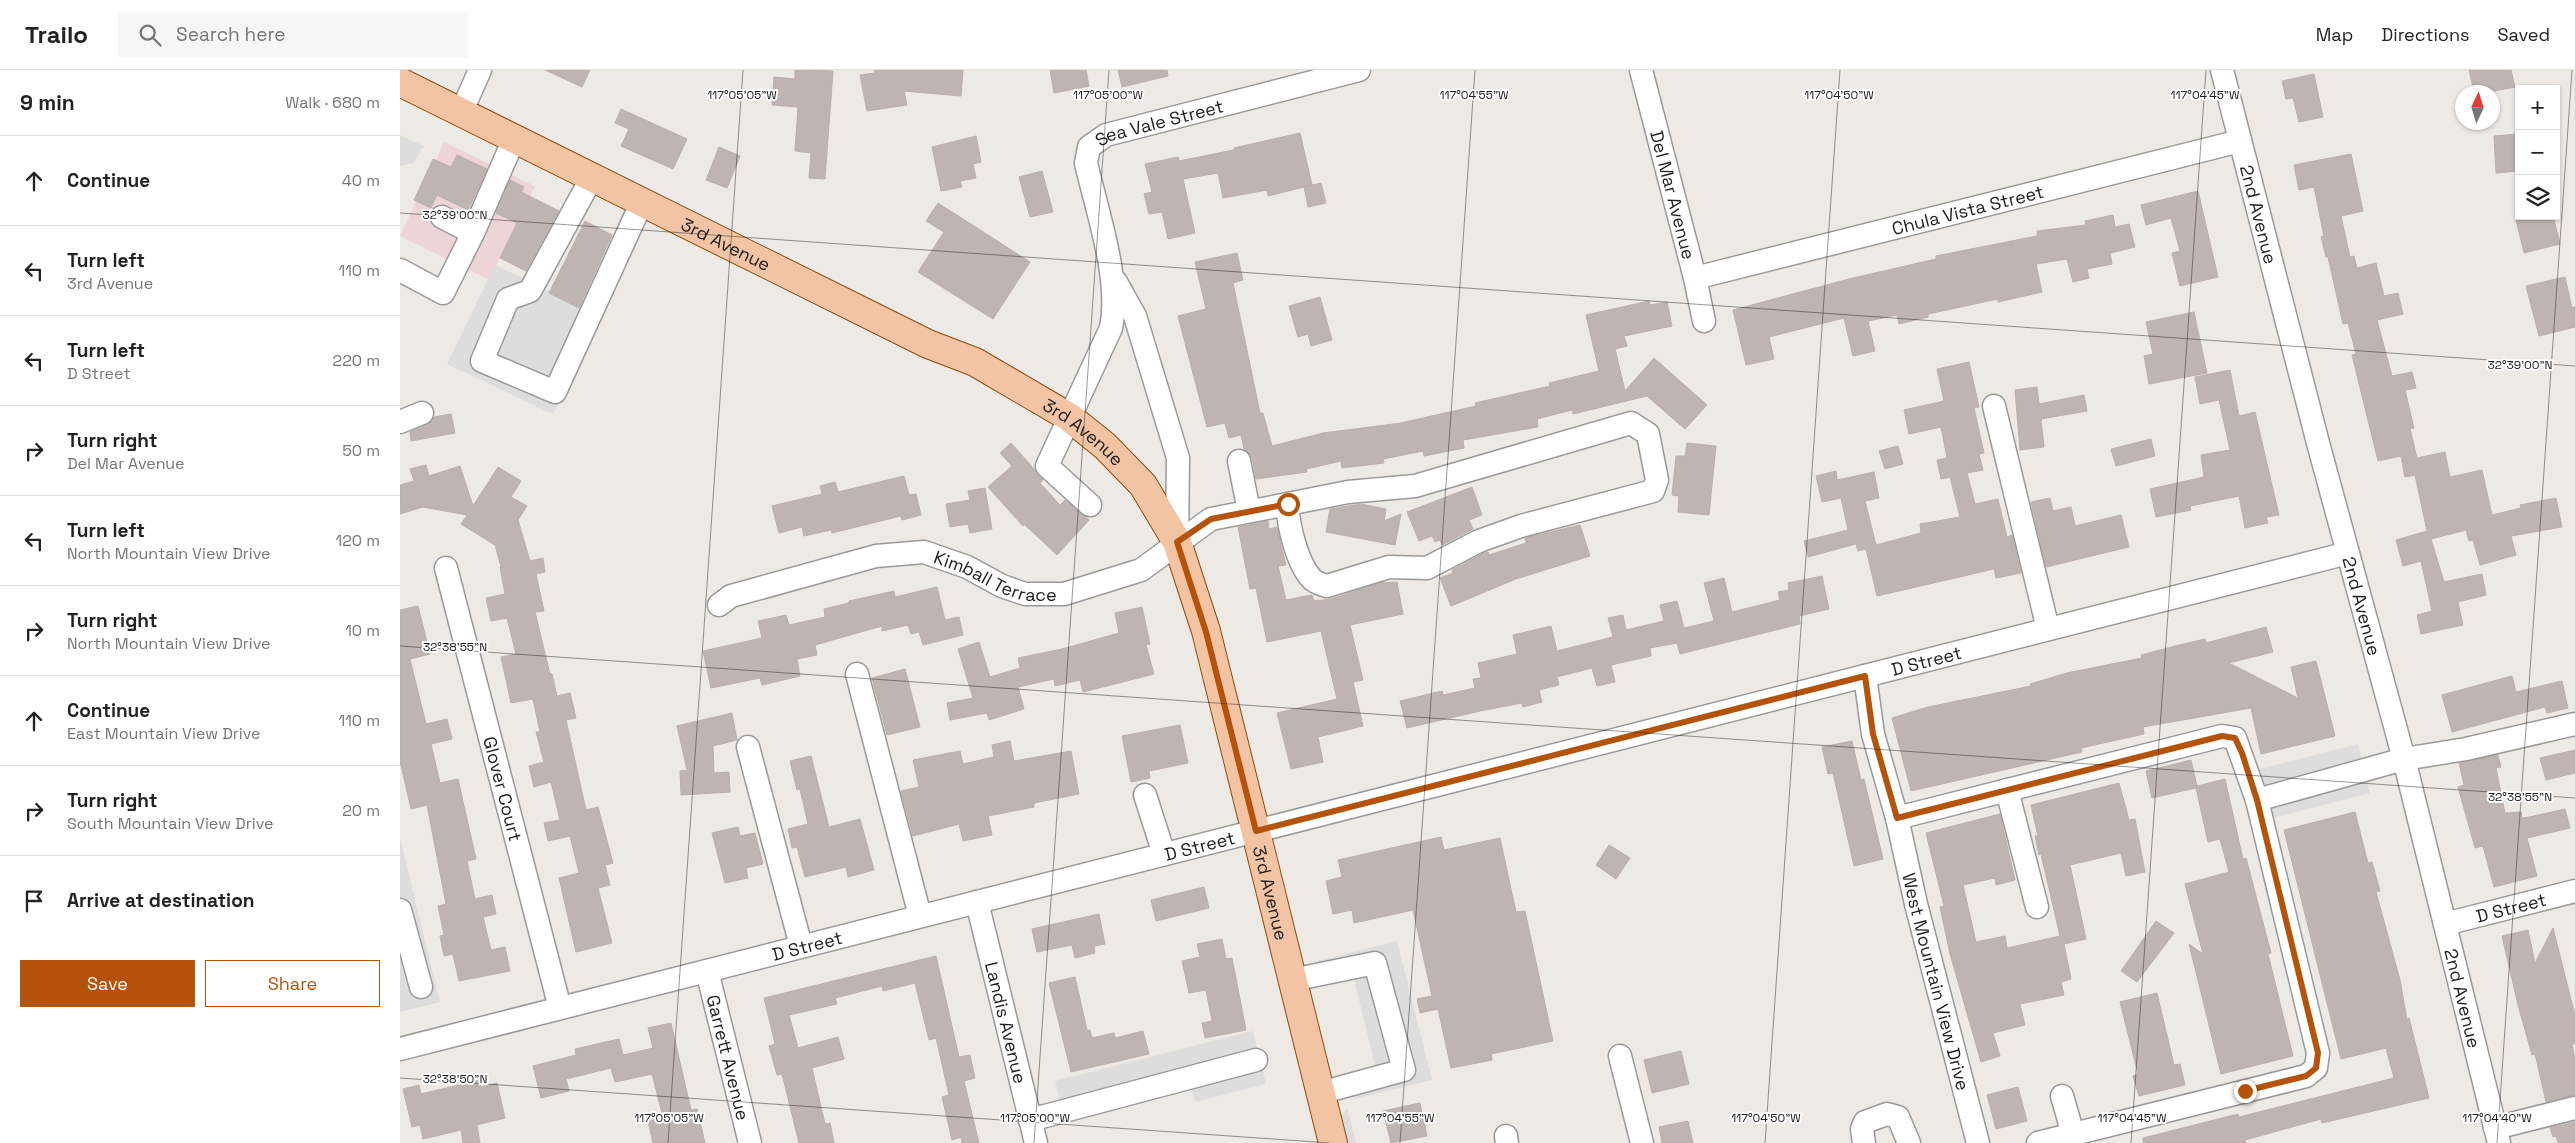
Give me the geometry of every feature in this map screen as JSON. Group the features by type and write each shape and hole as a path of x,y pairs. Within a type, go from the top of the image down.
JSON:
{"main road":[{"name":"3rd Avenue","path":"400,82 928,344 975,362 1069,416 1105,446 1143,485 1177,542 1206,632 1333,1143"}],"street":[{"path":"461,113 480,70"},
{"name":"Sea Vale Street","path":"1090,505 1047,466 1111,328 1115,310 1111,275 1086,163 1089,147 1106,135 1359,70"},
{"name":"Del Mar Avenue","path":"1641,70 1695,278 1704,321"},
{"name":"2nd Avenue","path":"2222,70 2348,553 2404,759 2497,1136"},
{"path":"400,270 443,293 473,233 514,139"},
{"name":"Chula Vista Street","path":"1695,278 2240,141"},
{"path":"592,177 530,291 508,299 482,361 555,392 642,202"},
{"path":"442,217 473,233"},
{"name":"Sea Vale Street","path":"1111,275 1135,316 1178,458 1177,542"},
{"path":"1994,406 2048,629"},
{"path":"400,422 422,413"},
{"name":"Kimball Terrace","path":"719,605 738,594 876,556 924,552 967,568 1002,586 1025,594 1064,594 1142,570 1177,542 1211,519 1348,492 1415,486 1631,424 1648,434 1657,480 1653,491 1521,526 1479,541 1427,568 1389,567 1327,586 1314,581 1301,563 1288,515 1288,504"},
{"path":"1239,461 1249,511"},
{"name":"D Street","path":"400,1049 2348,553"},
{"name":"Glover Court","path":"446,568 560,1008"},
{"path":"857,674 920,916"},
{"path":"1865,676 1873,734 1897,818 2222,736 2235,738 2257,800 2318,1053 2316,1068 2306,1076 2038,1143"},
{"path":"2257,800 2404,759 2466,749 2575,724"},
{"path":"748,747 801,946"},
{"path":"2007,790 2037,906"},
{"path":"1146,795 1164,854"},
{"name":"West Mountain View Drive","path":"1897,818 1916,904 1978,1143"},
{"name":"D Street","path":"2445,924 2575,890"},
{"name":"Landis Avenue","path":"977,902 1036,1143"},
{"path":"400,910 421,987"},
{"path":"1292,980 1375,963 1404,1070 1320,1093"},
{"name":"Garrett Avenue","path":"707,971 750,1143"},
{"path":"1620,1056 1642,1143"},
{"path":"1030,1120 1256,1060"},
{"path":"2062,1096 2072,1134"},
{"path":"2497,1136 2575,1108"},
{"path":"1864,1143 1862,1129 1865,1122 1887,1114 1898,1116 1909,1143"}],"shaded area":[{"path":"400,135 424,146 413,163 400,166"},
{"path":"444,142 535,186 489,280 400,236"},
{"path":"495,265 601,316 553,414 447,364"},
{"path":"2358,744 2370,793 2272,818 2259,769"},
{"path":"400,838 440,1002 400,1012"},
{"path":"1397,941 1432,1080 1354,1099 1348,1077 1376,1069 1353,975 1324,982 1318,961"},
{"path":"1253,1031 1266,1084 1195,1102 1191,1087 1064,1118 1055,1081"},
{"path":"1347,1108 1356,1143 1340,1143 1336,1125"}],"building":[{"path":"545,70 590,70 582,87"},
{"path":"795,70 833,71 825,179 809,178 811,153 795,151 798,107 772,105 774,77 795,79"},
{"path":"874,70 963,70 961,96 904,91 907,105 867,111 860,75 875,73"},
{"path":"1050,70 1086,70 1089,86 1054,93"},
{"path":"1118,70 1167,70 1168,76 1122,87"},
{"path":"2469,70 2511,70 2515,87 2500,90 2500,85 2472,85"},
{"path":"2314,74 2323,117 2299,122 2293,98 2286,99 2282,81"},
{"path":"621,109 687,139 673,169 621,146 629,129 615,123"},
{"path":"1300,133 1312,185 1268,196 1267,190 1223,198 1218,173 1183,179 1195,233 1168,239 1162,212 1149,214 1144,194 1152,192 1145,164 1178,157 1179,161 1234,150 1234,148"},
{"path":"2515,134 2515,171 2496,173 2494,136"},
{"path":"976,136 981,162 973,164 976,178 960,181 962,187 941,191 932,147"},
{"path":"719,147 740,156 727,188 706,180"},
{"path":"2351,154 2363,211 2341,216 2350,257 2354,256 2357,268 2376,263 2384,296 2398,293 2403,314 2377,320 2392,376 2412,372 2416,388 2405,390 2414,428 2410,429 2417,458 2445,452 2450,477 2482,470 2492,515 2521,508 2520,505 2556,498 2562,527 2511,536 2516,555 2480,565 2473,540 2469,541 2466,530 2431,539 2444,582 2482,574 2486,595 2458,602 2463,625 2421,634 2417,615 2432,611 2421,561 2403,566 2396,540 2427,531 2415,475 2405,477 2401,456 2378,461 2352,355 2356,354 2348,323 2343,324 2328,257 2326,257 2321,237 2324,236 2314,187 2299,190 2294,165"},
{"path":"457,155 487,169 468,210 437,195 431,208 414,200 433,159 451,167"},
{"path":"1042,171 1053,212 1030,217 1019,177"},
{"path":"510,180 524,187 521,192 559,211 526,271 500,258 517,223 496,213"},
{"path":"1321,183 1326,203 1308,207 1304,187"},
{"path":"2198,191 2218,277 2180,286 2172,253 2180,251 2171,218 2146,225 2141,205"},
{"path":"938,203 1030,262 993,319 918,272 944,232 926,221"},
{"path":"2113,215 2115,227 2129,224 2135,247 2110,253 2112,264 2087,269 2089,278 2073,282 2067,259 2036,264 2042,292 1928,314 1928,317 1899,324 1897,315 1868,321 1875,351 1853,356 1844,318 1769,337 1774,359 1746,365 1733,310 1849,279 1936,259 1936,256 2037,236 2037,231 2086,225 2085,221"},
{"path":"2516,220 2554,220 2560,244 2524,253"},
{"path":"585,221 612,235 579,308 549,293"},
{"path":"1237,253 1243,280 1233,283 1260,413 1263,413 1272,446 1323,433 1401,423 1476,406 1475,403 1550,386 1549,383 1599,371 1586,315 1649,301 1650,305 1667,302 1672,326 1624,336 1627,346 1615,349 1625,391 1654,358 1707,405 1685,429 1647,396 1573,414 1572,410 1537,419 1538,427 1463,440 1464,448 1424,456 1423,451 1383,459 1384,463 1342,468 1341,461 1306,469 1307,472 1256,479 1252,458 1244,449 1241,435 1229,438 1225,423 1207,427 1178,316 1206,309 1195,262"},
{"path":"2565,277 2572,308 2575,307 2575,327 2539,336 2526,286"},
{"path":"1320,297 1332,340 1311,346 1308,334 1298,337 1289,306"},
{"path":"2194,312 2207,373 2149,384 2144,356 2153,354 2146,322"},
{"path":"1969,362 1979,407 1974,408 1984,453 1979,454 1983,470 1967,473 1975,504 1998,499 2007,537 2012,535 2021,573 1996,578 1994,569 1877,596 1866,549 1858,551 1856,544 1808,557 1804,541 1848,530 1841,498 1822,502 1816,476 1836,471 1837,480 1874,472 1879,498 1865,501 1876,545 1921,533 1920,524 1960,517 1950,477 1941,479 1937,460 1947,458 1941,427 1909,434 1904,410 1944,401 1937,369"},
{"path":"2230,370 2239,416 2255,412 2279,515 2266,517 2268,523 2245,528 2239,496 2190,506 2191,510 2156,517 2150,489 2204,477 2201,455 2230,450 2219,400 2200,404 2195,377"},
{"path":"2037,387 2039,404 2084,395 2087,411 2041,419 2044,447 2020,450 2015,390"},
{"path":"451,414 455,433 411,441 410,432 427,425 434,417"},
{"path":"2151,439 2155,456 2116,466 2111,449"},
{"path":"1011,443 1043,480 1040,483 1060,505 1065,500 1089,520 1057,555 1024,524 1023,526 988,487 1012,466 1000,453"},
{"path":"1687,443 1716,446 1709,515 1678,512 1679,496 1672,495 1676,456 1685,456"},
{"path":"1898,446 1903,464 1885,469 1879,451"},
{"path":"426,465 429,476 460,466 473,506 498,467 521,481 511,497 527,506 518,520 530,561 543,558 545,572 536,574 544,611 535,612 557,696 570,693 576,718 566,720 586,810 598,807 613,863 605,865 610,885 598,888 612,943 576,952 559,878 579,873 570,836 548,841 544,823 560,820 551,782 534,787 529,766 544,762 536,732 540,732 533,699 511,703 501,657 516,654 507,618 491,621 486,598 505,594 495,545 461,524 467,515 423,507 400,514 400,485 414,481 410,469"},
{"path":"904,476 909,495 916,494 921,515 902,520 901,516 832,533 831,530 804,536 802,527 779,533 772,506 822,494 820,486 835,482 838,492"},
{"path":"1472,487 1482,515 1469,520 1473,529 1442,545 1440,540 1435,542 1432,536 1419,541 1407,512"},
{"path":"985,488 992,529 970,533 968,524 950,527 946,504 970,500 968,491"},
{"path":"2050,498 2053,511 2071,507 2075,526 2121,515 2129,547 2046,567 2031,502"},
{"path":"1361,504 1386,509 1384,521 1401,514 1395,545 1326,532 1330,509"},
{"path":"1268,521 1269,529 1277,527 1286,565 1278,566 1286,600 1312,595 1314,601 1331,599 1380,583 1397,582 1403,614 1350,625 1363,680 1353,682 1363,726 1318,737 1323,762 1291,769 1277,713 1337,699 1321,631 1267,642 1256,588 1250,589 1238,527"},
{"path":"1580,525 1590,556 1516,579 1451,606 1440,578 1453,573 1452,570 1484,553 1488,552 1489,555 1526,543 1525,538"},
{"path":"1822,576 1829,609 1799,616 1800,624 1680,654 1677,643 1650,648 1651,656 1611,665 1615,682 1597,686 1592,668 1557,677 1559,685 1539,690 1542,702 1523,707 1522,703 1480,711 1407,728 1400,701 1442,691 1443,695 1475,688 1473,679 1481,678 1478,663 1517,654 1513,635 1551,626 1557,651 1613,637 1608,618 1623,615 1626,630 1664,621 1660,605 1677,601 1684,628 1714,621 1704,583 1724,578 1732,612 1780,600 1778,592 1789,590 1788,583"},
{"path":"937,587 945,620 959,617 963,635 923,645 919,632 911,634 908,625 882,631 882,626 815,645 817,655 797,659 800,676 762,685 760,678 711,688 703,651 762,638 758,621 786,615 789,625 825,617 824,609 849,603 849,601 894,591 895,597"},
{"path":"418,606 430,654 410,659 426,724 447,719 452,739 431,744 440,783 458,779 476,859 467,861 475,899 492,895 496,914 483,917 491,950 505,947 510,971 459,981 453,954 444,956 440,936 444,935 438,906 446,904 427,805 411,809 400,761 400,610"},
{"path":"1142,607 1150,644 1146,645 1154,674 1083,692 1080,680 1055,686 1054,679 1018,687 1024,709 989,720 987,713 950,720 947,703 973,698 958,649 979,642 990,677 1020,668 1018,658 1062,649 1119,633 1115,613"},
{"path":"2266,627 2273,652 2229,663 2298,698 2291,667 2316,661 2335,736 2261,754 2251,708 2143,727 2144,734 2081,748 2082,752 1911,791 1892,718 1928,707 2031,686 2030,684 2067,673 2142,658 2141,655 2183,644 2205,639 2206,643"},
{"path":"905,669 920,727 887,735 872,678"},
{"path":"2512,676 2516,692 2562,681 2568,708 2547,713 2545,707 2452,732 2442,695"},
{"path":"732,713 737,740 713,746 714,773 729,772 730,792 681,795 680,771 687,770 677,726"},
{"path":"1180,725 1188,763 1149,771 1150,778 1131,782 1122,736"},
{"path":"1010,741 1014,761 1071,751 1079,794 1034,803 1034,807 988,816 992,835 963,841 959,824 913,836 901,791 919,787 913,760 960,751 963,764 994,757 992,745"},
{"path":"1852,741 1861,780 1864,779 1883,859 1854,866 1833,773 1828,774 1822,747"},
{"path":"2575,750 2575,773 2546,780 2540,758"},
{"path":"2498,755 2501,767 2496,768 2505,813 2521,812 2522,818 2565,809 2570,828 2527,838 2537,876 2494,887 2483,846 2475,848 2458,787 2464,785 2459,763"},
{"path":"811,756 829,827 860,819 874,870 848,877 846,867 805,877 797,847 792,848 788,829 808,824 800,789 797,790 790,761"},
{"path":"2191,760 2197,786 2225,779 2243,859 2246,858 2271,953 2268,954 2293,1056 2221,1074 2189,944 2203,954 2185,884 2229,872 2220,839 2208,842 2196,788 2152,798 2146,771"},
{"path":"2119,783 2129,820 2135,819 2145,872 2126,876 2121,853 2070,865 2086,939 2064,944 2071,979 2061,982 2064,995 2020,1004 2025,1025 1993,1033 2000,1056 1981,1062 1950,954 1940,907 1944,906 1926,833 2000,814 2015,880 1996,885 1995,878 1963,885 1976,942 2005,936 2007,948 2060,936 2041,854 2039,855 2035,836 2038,836 2031,805"},
{"path":"2355,812 2368,863 2372,862 2380,891 2376,892 2400,980 2407,1020 2409,1018 2429,1098 2322,1123 2321,1119 2245,1140 2246,1143 2143,1143 2143,1138 2238,1114 2239,1117 2394,1078 2386,1048 2341,1059 2284,830"},
{"path":"738,827 740,836 755,833 763,864 746,868 748,878 725,883 712,833"},
{"path":"1441,837 1444,850 1500,838 1516,912 1525,911 1553,1041 1491,1054 1492,1060 1451,1068 1438,1009 1420,1013 1417,999 1432,996 1413,910 1354,923 1352,910 1333,914 1326,881 1342,877 1338,860"},
{"path":"1609,845 1630,858 1616,879 1596,865"},
{"path":"1204,887 1209,908 1156,921 1151,900"},
{"path":"1099,914 1105,944 1094,946 1095,953 1075,958 1072,945 1037,952 1032,929"},
{"path":"2156,921 2174,933 2137,982 2121,971"},
{"path":"2553,928 2575,1015 2575,1044 2572,1044 2575,1060 2575,1095 2546,1102 2535,1054 2532,1055 2518,1005 2502,936 2528,930 2535,963"},
{"path":"1222,939 1226,959 1232,958 1246,1030 1205,1038 1202,1023 1212,1021 1206,990 1189,993 1182,961 1200,957 1197,944"},
{"path":"936,956 959,1057 970,1055 975,1078 964,1081 979,1143 962,1143 961,1137 952,1140 942,1097 949,1095 936,1038 929,1040 915,983 883,991 882,986 835,998 837,1004 789,1015 798,1048 838,1037 844,1059 812,1068 825,1124 830,1123 834,1143 799,1143 782,1074 777,1075 769,1046 775,1044 764,998"},
{"path":"1075,977 1087,1030 1090,1030 1092,1038 1114,1033 1115,1038 1143,1031 1149,1054 1071,1072 1049,983"},
{"path":"2157,993 2174,1065 2180,1064 2185,1085 2139,1096 2133,1076 2138,1074 2120,1002"},
{"path":"671,1023 691,1110 697,1109 705,1143 653,1143 648,1121 663,1117 652,1074 615,1082 611,1068 566,1079 569,1091 541,1098 533,1066 576,1055 575,1049 619,1039 623,1055 653,1048 648,1028"},
{"path":"1681,1051 1689,1084 1652,1093 1644,1060"},
{"path":"480,1080 481,1087 497,1083 505,1118 477,1125 480,1143 463,1143 461,1130 423,1139 420,1125 412,1127 403,1089 419,1085 421,1094"},
{"path":"2018,1087 2027,1121 1996,1129 1987,1095"},
{"path":"1420,1103 1427,1136 1391,1143 1383,1111"},
{"path":"1688,1121 1693,1143 1662,1143 1659,1127"},
{"path":"2575,1122 2575,1143 2558,1143 2556,1136 2553,1137 2550,1128"}],"route":[{"path":"1288,504 1211,519 1177,542 1206,632 1256,831 1865,676 1873,734 1897,818 2222,736 2235,738 2242,753 2257,800 2318,1053 2316,1068 2306,1076 2245,1091"}]}
